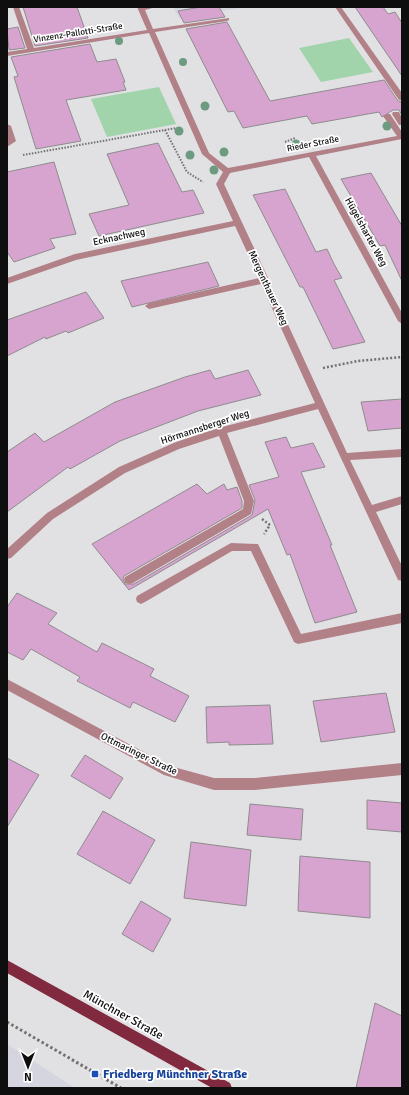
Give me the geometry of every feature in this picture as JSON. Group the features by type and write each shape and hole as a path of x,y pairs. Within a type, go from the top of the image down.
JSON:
{"main road":[{"name":"Münchner Straße","path":"7,966 225,1088"}],"street":[{"path":"16,7 31,50"},
{"path":"153,7 141,8 192,125 206,154 227,171"},
{"path":"338,7 402,98"},
{"name":"Vinzenz-Pallotti-Straße","path":"7,54 227,19"},
{"path":"396,114 402,123"},
{"path":"388,116 401,138"},
{"path":"7,126 9,143"},
{"name":"Rieder Straße","path":"227,171 401,138"},
{"name":"Hügelsharter Weg","path":"312,154 402,321"},
{"name":"Mergenthauer Weg","path":"227,171 220,184 265,280 344,457 402,577"},
{"name":"Ecknachweg","path":"7,281 75,257 238,223"},
{"path":"148,306 265,280"},
{"name":"Hörmannsberger Weg","path":"7,555 50,516 122,470 176,446 222,431 321,405"},
{"path":"129,580 248,511 248,501 222,431"},
{"path":"344,457 402,453"},
{"path":"369,510 402,500"},
{"path":"141,600 231,547 254,547 298,639 402,618"},
{"name":"Ottmaringer Straße","path":"7,684 168,770 214,784 255,784 402,769"}],"path":[{"path":"9,143 22,155 192,125"},
{"path":"166,130 187,172 208,185 214,196 225,194"},
{"path":"305,371 358,361 402,357"},
{"path":"260,518 270,525 262,536"},
{"path":"7,1022 121,1088"}],"shaded area":[{"path":"173,7 248,7 179,18"},
{"path":"7,1044 75,1088 7,1088"}],"green space":[{"path":"349,38 373,72 321,82 299,48"},
{"path":"159,87 176,124 107,137 91,99"}],"building":[{"path":"23,7 77,7 88,38 35,46"},
{"path":"201,7 219,7 225,17 184,23 178,11"},
{"path":"355,7 383,7 388,14 395,12 402,23 402,76"},
{"path":"227,22 270,101 384,80 398,101 402,102 402,115 399,110 393,110 382,117 379,112 312,124 307,116 243,128 234,111 228,112 186,29"},
{"path":"18,27 25,48 9,50 7,29"},
{"path":"90,44 97,62 116,59 125,82 123,82 126,90 66,100 81,141 36,149 14,77 18,76 11,57"},
{"path":"158,143 182,192 193,190 204,213 99,236 89,214 129,205 107,154"},
{"path":"54,162 76,234 50,239 55,248 14,262 7,252 7,172"},
{"path":"371,173 402,226 402,281 385,245 380,246 341,179"},
{"path":"285,189 316,252 327,249 342,278 334,280 365,342 333,349 303,287 300,287 253,195"},
{"path":"208,262 219,286 132,307 121,281"},
{"path":"86,292 104,318 68,333 66,331 46,339 45,337 7,356 7,320"},
{"path":"210,370 215,379 248,370 261,395 198,411 120,441 70,469 68,467 7,512 7,452 35,433 44,442 115,402 185,377"},
{"path":"402,399 402,428 368,431 361,402"},
{"path":"286,437 291,448 313,443 325,467 301,472 332,545 330,545 357,612 315,623 290,554 287,555 268,509 129,590 92,544 197,484 207,494 224,484 227,490 237,487 242,501 242,508 124,576 123,580 125,584 134,584 252,515 255,500 249,485 279,477 265,442"},
{"path":"17,593 57,613 48,624 97,652 102,643 154,669 150,676 189,696 175,722 133,702 130,708 77,681 80,677 31,649 23,660 7,652 7,607"},
{"path":"386,693 395,732 321,742 313,701"},
{"path":"270,705 273,744 229,745 229,742 207,743 206,707"},
{"path":"85,755 123,778 110,799 71,776"},
{"path":"7,758 39,775 7,827"},
{"path":"367,800 402,803 402,832 367,829"},
{"path":"250,804 303,809 301,840 247,835"},
{"path":"103,811 155,840 130,884 77,854"},
{"path":"191,842 251,850 246,906 184,898"},
{"path":"300,856 370,862 370,918 298,911"},
{"path":"141,901 171,919 153,952 122,934"},
{"path":"375,1003 402,1016 402,1088 356,1088"}],"place":[{"name":"Friedberg Münchner Straße","path":"95,1074"}]}
